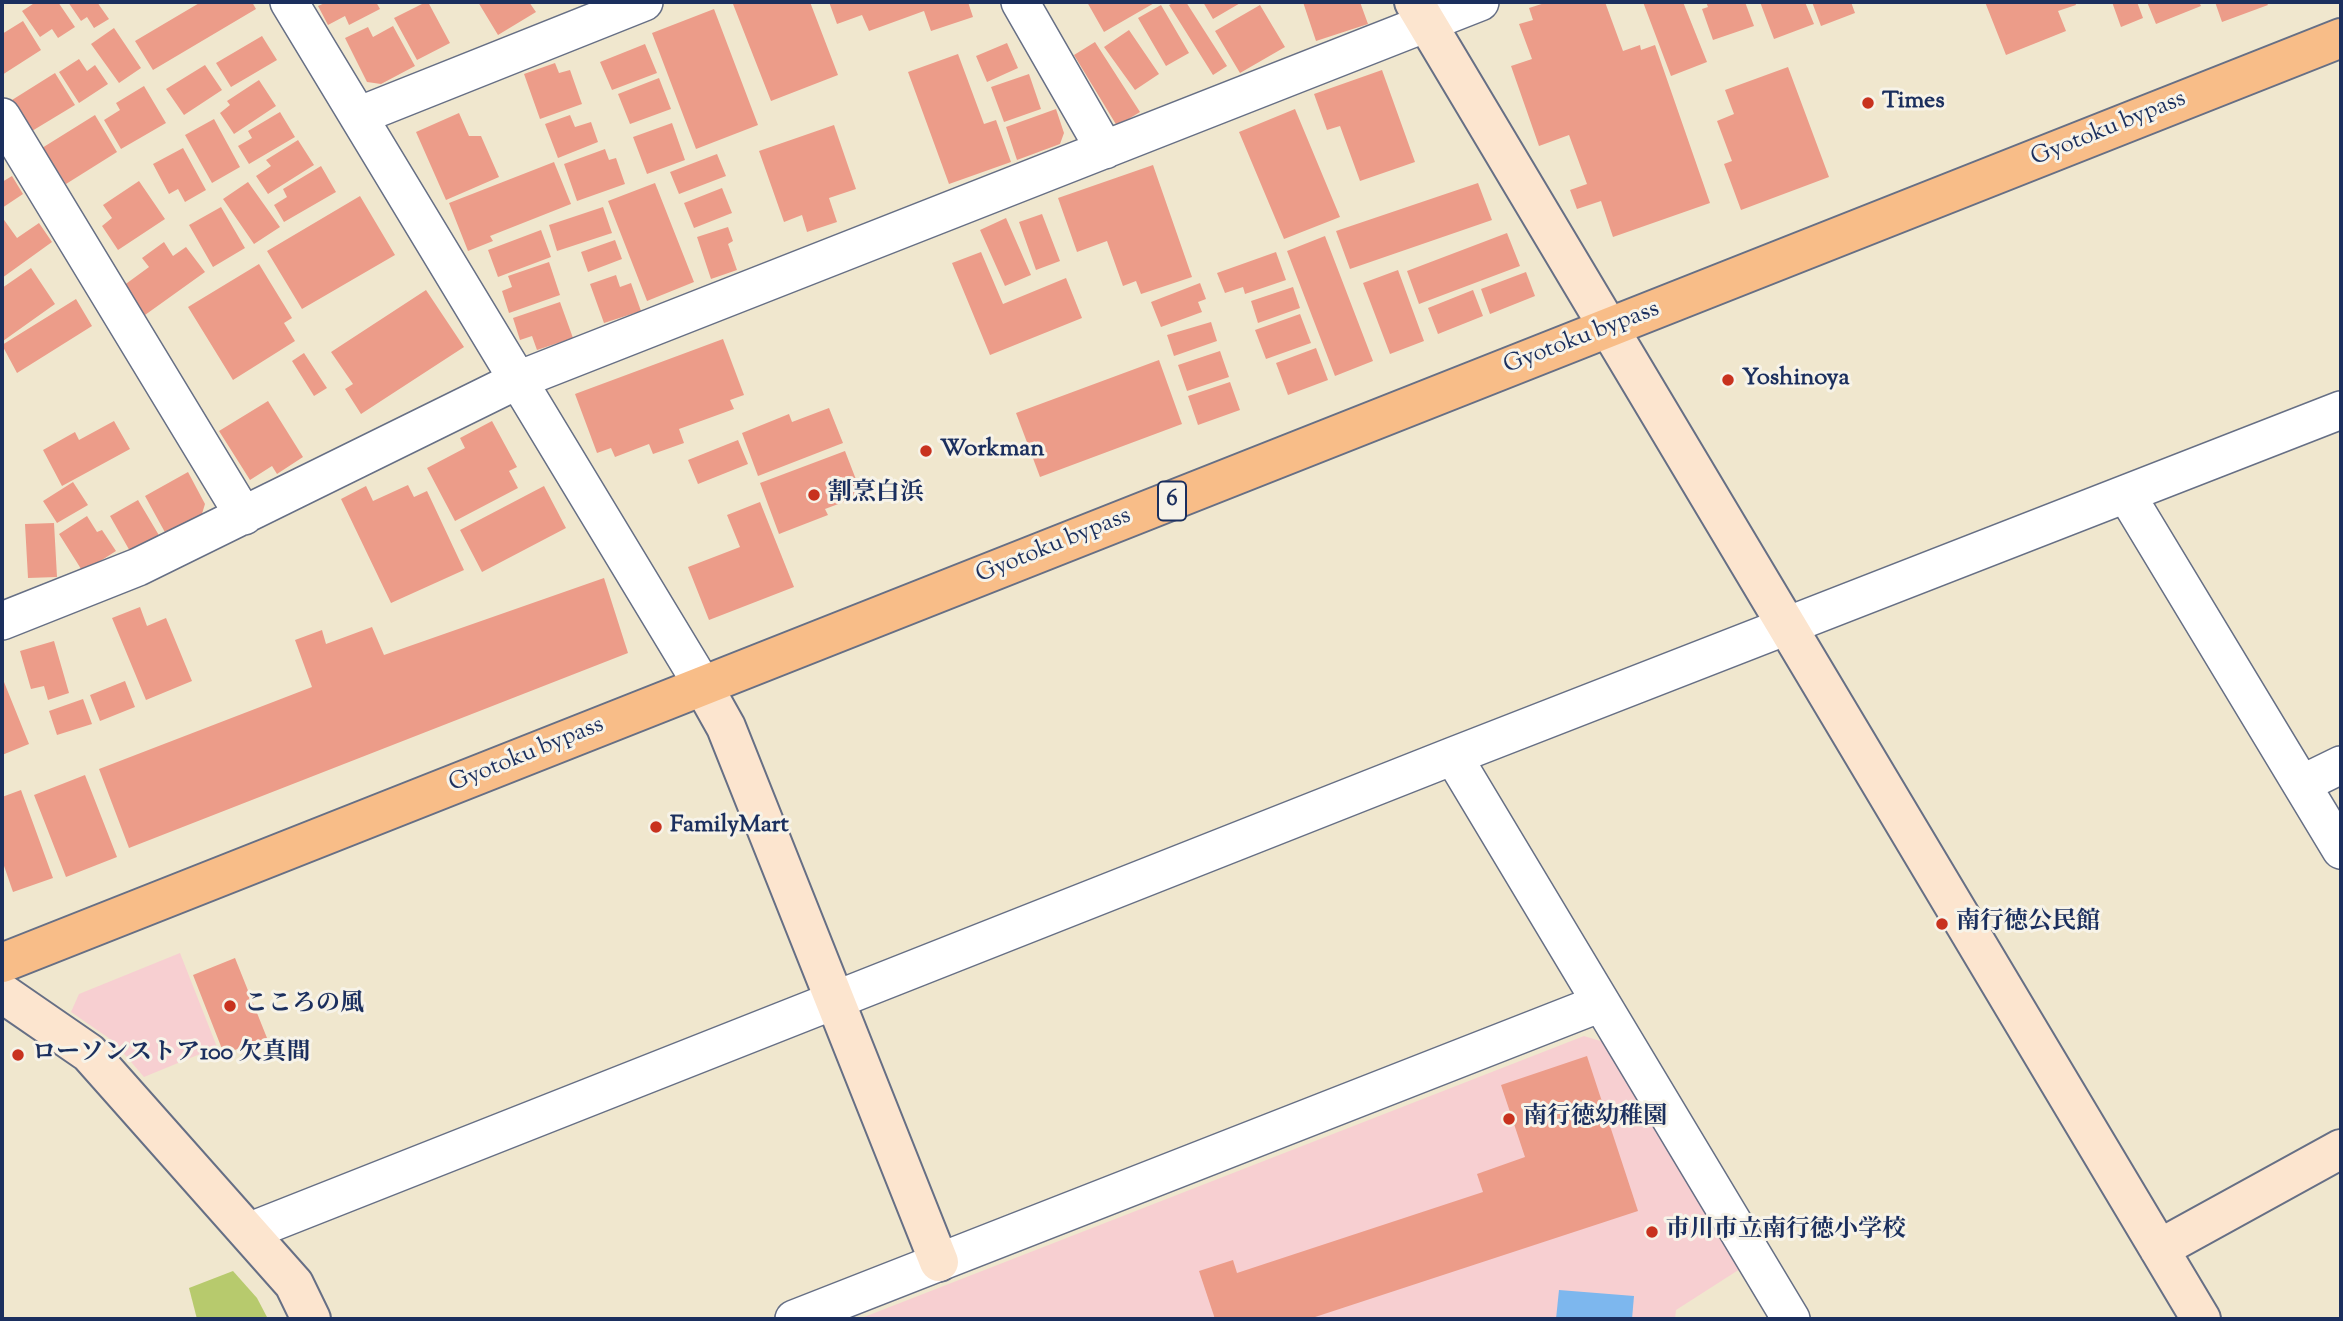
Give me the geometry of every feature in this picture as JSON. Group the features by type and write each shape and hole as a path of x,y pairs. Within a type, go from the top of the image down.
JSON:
{"main road":[{"name":"Gyotoku bypass","path":"2,963 2341,38"}],"street":[{"path":"289,2 726,727 939,1262"},
{"path":"358,116 644,2"},
{"path":"1020,2 1105,150"},
{"path":"2,621 138,567 518,380 1105,150 1420,13 1480,2"},
{"path":"1420,13 2201,1319"},
{"path":"2,117 244,516"},
{"path":"247,1232 1453,756 2341,410"},
{"path":"2126,494 2341,849"},
{"path":"1453,756 1791,1319"},
{"path":"2302,784 2341,765"},
{"path":"2,993 89,1053 294,1284 311,1319"},
{"path":"794,1319 1601,1003"},
{"path":"2159,1249 2341,1149"}],"shaded area":[{"path":"180,953 217,1047 144,1077 113,1041 71,1012 79,994"},
{"name":"南行徳幼稚園","path":"1584,1036 1604,1042 1740,1269 1676,1310 1675,1319 859,1319"}],"green space":[{"path":"233,1271 257,1298 268,1319 197,1319 189,1288"}],"water":[{"path":"1559,1290 1634,1296 1632,1319 1556,1319"}],"building":[{"path":"36,2 58,2 75,27 58,38 52,29 40,37 22,11"},
{"path":"68,2 97,2 109,19 94,28 87,17 81,21"},
{"path":"201,2 252,2 256,9 153,70 135,41"},
{"path":"327,2 376,2 380,9 349,25 345,16 328,25 318,6"},
{"path":"426,2 450,43 417,60 394,18"},
{"path":"478,2 529,2 536,12 498,35"},
{"path":"810,2 838,75 771,101 733,4"},
{"path":"829,2 968,2 973,17 931,31 924,11 869,31 862,15 837,24"},
{"path":"1087,2 1156,2 1104,32"},
{"path":"1186,2 1227,66 1213,75 1169,5"},
{"path":"1203,2 1242,2 1213,19"},
{"path":"1303,2 1360,2 1368,24 1316,41"},
{"path":"1548,2 1605,2 1623,51 1640,45 1641,50 1655,45 1710,203 1613,237 1601,201 1577,209 1570,190 1587,184 1569,135 1539,146 1511,66 1532,59 1519,24 1533,20 1529,8"},
{"path":"1643,2 1683,2 1707,62 1671,76"},
{"path":"1706,2 1745,2 1754,26 1713,40 1702,9 1708,7"},
{"path":"1760,2 1805,2 1814,24 1774,39"},
{"path":"1812,2 1851,2 1855,13 1821,26"},
{"path":"1985,2 2075,2 2076,5 2058,11 2066,31 2006,55"},
{"path":"2112,2 2137,2 2143,18 2121,27"},
{"path":"2147,2 2199,2 2201,6 2156,24"},
{"path":"2215,2 2266,2 2268,5 2222,22"},
{"path":"1161,5 1189,53 1166,66 1138,18"},
{"path":"1260,5 1285,47 1240,73 1215,31"},
{"path":"714,9 758,125 696,149 652,33"},
{"path":"23,21 41,50 2,75 2,34"},
{"path":"393,26 415,66 381,84 367,82 345,38 368,27 373,37"},
{"path":"114,28 141,68 119,83 91,44"},
{"path":"1129,30 1159,74 1135,90 1104,47"},
{"path":"262,36 277,60 231,87 216,63"},
{"path":"1095,42 1140,112 1117,126 1074,55"},
{"path":"1007,43 1018,68 987,82 976,56"},
{"path":"645,44 657,73 612,90 600,62"},
{"path":"958,54 984,124 996,120 1011,162 949,184 908,72"},
{"path":"79,59 87,71 95,65 108,84 79,103 59,72"},
{"path":"555,63 559,73 570,70 582,104 540,119 524,74"},
{"path":"205,65 222,90 184,115 166,89"},
{"path":"1788,67 1829,177 1741,210 1724,164 1732,161 1717,121 1734,114 1725,90"},
{"path":"1382,70 1415,162 1360,181 1340,126 1327,130 1314,94"},
{"path":"55,73 75,105 32,131 12,100"},
{"path":"1029,74 1041,109 1004,122 991,87"},
{"path":"659,78 671,109 630,124 618,94"},
{"path":"259,80 276,106 234,134 220,113 230,105 227,101"},
{"path":"144,86 166,123 121,149 104,120 120,110 116,103"},
{"path":"1056,109 1064,133 1060,144 1017,160 1006,127"},
{"path":"1295,109 1340,217 1284,239 1239,132"},
{"path":"280,112 295,137 249,164 238,146 252,138 248,131"},
{"path":"459,113 469,136 481,136 499,177 446,200 416,132"},
{"path":"95,115 117,152 66,184 42,148"},
{"path":"570,115 575,127 591,122 598,142 558,158 545,124"},
{"path":"214,119 240,167 212,183 185,135"},
{"path":"672,123 685,160 647,174 633,137"},
{"path":"834,125 856,189 829,198 837,222 807,232 802,215 784,222 759,151"},
{"path":"298,140 314,165 268,194 256,176 271,166 266,160"},
{"path":"183,148 206,190 185,202 178,189 169,194 153,164"},
{"path":"605,149 609,160 616,158 625,184 577,201 564,164"},
{"path":"717,154 726,176 679,194 670,172"},
{"path":"554,162 571,204 490,236 493,241 468,251 449,203"},
{"path":"1153,165 1192,277 1141,294 1136,281 1123,286 1107,241 1077,252 1058,198"},
{"path":"321,166 336,192 284,222 274,205 287,197 283,189"},
{"path":"12,176 23,194 2,208 2,182"},
{"path":"139,181 165,219 118,250 102,226 112,218 103,205"},
{"path":"248,182 280,227 254,244 223,199"},
{"path":"655,183 694,282 647,301 608,201"},
{"path":"1478,183 1492,220 1350,269 1336,231"},
{"path":"722,188 732,213 694,228 684,203"},
{"path":"360,196 395,255 302,309 267,251"},
{"path":"221,207 245,248 213,267 189,225"},
{"path":"603,207 612,233 557,251 549,225"},
{"path":"1042,214 1060,261 1036,270 1019,222"},
{"path":"2,217 17,238 39,223 52,242 2,278"},
{"path":"1006,218 1031,275 1005,286 980,230"},
{"path":"728,227 733,241 728,244 737,270 711,279 697,237"},
{"path":"541,230 551,257 498,277 488,250"},
{"path":"1507,233 1520,266 1419,304 1407,271"},
{"path":"1325,236 1373,361 1335,376 1287,251"},
{"path":"615,240 622,259 588,272 581,252"},
{"path":"164,242 173,256 186,247 205,272 145,315 123,286 149,267 142,258"},
{"path":"981,252 1003,304 1066,278 1082,318 990,355 952,263"},
{"path":"1276,252 1286,280 1245,294 1243,287 1225,293 1217,273"},
{"path":"549,262 560,295 509,313 502,291 512,287 508,276"},
{"path":"259,264 292,318 284,323 295,341 233,380 188,307"},
{"path":"31,268 55,304 3,341 2,288"},
{"path":"1398,270 1424,341 1390,354 1363,283"},
{"path":"1526,272 1535,296 1490,314 1481,289"},
{"path":"616,275 620,287 631,283 641,311 604,323 590,284"},
{"path":"1200,283 1206,299 1198,302 1202,312 1161,327 1151,302"},
{"path":"1293,287 1300,308 1258,323 1251,301"},
{"path":"426,290 464,347 361,414 345,389 353,384 331,352"},
{"path":"1473,290 1483,316 1438,334 1428,308"},
{"path":"76,299 92,326 17,373 2,345"},
{"path":"560,302 573,338 537,350 532,336 520,340 513,318"},
{"path":"1300,314 1311,343 1266,359 1255,330"},
{"path":"1211,322 1217,341 1174,356 1167,335"},
{"path":"723,339 744,395 730,400 734,409 679,429 684,443 653,454 649,444 615,457 611,448 597,453 575,394"},
{"path":"1316,348 1328,380 1288,395 1276,363"},
{"path":"1220,351 1229,377 1187,391 1178,365"},
{"path":"304,353 327,388 314,396 292,361"},
{"path":"1159,360 1182,424 1040,477 1016,413"},
{"path":"1230,382 1240,410 1198,425 1188,396"},
{"path":"268,401 303,457 277,474 272,466 250,480 219,431"},
{"path":"829,408 843,443 758,476 742,433 789,414 792,422"},
{"path":"114,421 130,449 62,486 43,450 75,432 79,440"},
{"path":"492,421 517,467 509,471 518,488 455,521 427,468 465,448 460,438"},
{"path":"738,440 748,464 698,484 688,460"},
{"path":"845,451 862,495 825,509 828,515 779,534 760,483"},
{"path":"188,472 205,504 201,517 167,536 145,496"},
{"path":"73,482 88,505 57,523 43,501"},
{"path":"408,485 414,497 427,491 464,570 391,603 341,499 366,486 373,501"},
{"path":"544,486 566,528 482,572 460,530"},
{"path":"138,500 160,537 131,553 110,516"},
{"path":"760,502 794,587 709,620 688,567 740,547 727,515"},
{"path":"87,516 97,532 102,530 116,551 83,572 59,534"},
{"path":"54,523 57,577 28,578 25,524"},
{"path":"604,578 628,653 129,848 99,769 312,687 295,640 322,630 326,644 372,627 384,655"},
{"path":"140,607 147,626 166,618 192,681 146,700 112,618"},
{"path":"54,641 69,693 48,700 44,686 31,689 20,651"},
{"path":"125,681 135,707 100,721 90,695"},
{"path":"4,682 29,744 2,755 2,683"},
{"path":"83,699 92,724 57,735 49,711"},
{"path":"85,775 117,857 66,877 34,795"},
{"path":"21,790 53,878 13,892 2,860 2,797"},
{"name":"こころの風","path":"235,958 267,1038 224,1054 193,975"},
{"path":"1587,1056 1638,1211 1309,1319 1215,1319 1199,1271 1233,1260 1237,1273 1483,1192 1477,1174 1525,1157 1501,1085"}],"place":[{"name":"Times","path":"1868,103"},
{"name":"Yoshinoya","path":"1728,380"},
{"name":"Workman","path":"926,451"},
{"name":"割烹白浜","path":"814,495"},
{"name":"FamilyMart","path":"656,827"},
{"name":"南行徳公民館","path":"1942,924"},
{"name":"こころの風","path":"230,1006"},
{"name":"ローソンストア100 欠真間","path":"18,1055"},
{"name":"南行徳幼稚園","path":"1509,1119"},
{"name":"市川市立南行徳小学校","path":"1652,1232"}]}
